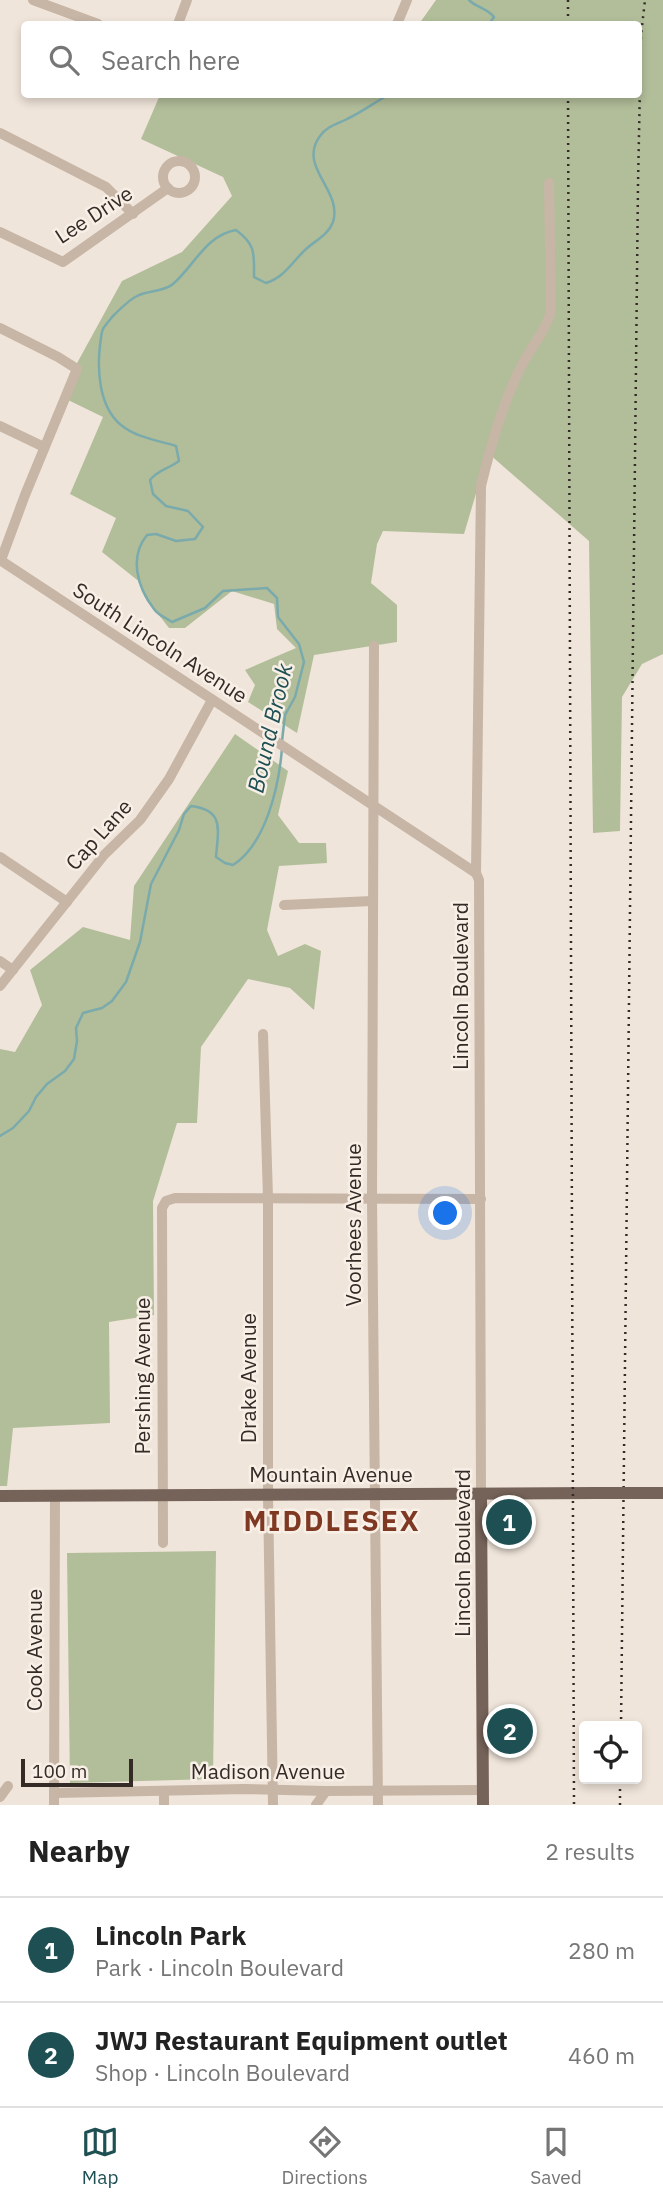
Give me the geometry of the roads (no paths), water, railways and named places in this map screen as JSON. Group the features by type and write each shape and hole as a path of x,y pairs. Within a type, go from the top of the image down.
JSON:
{"main road":[{"name":"Mountain Avenue","path":"0,1496 663,1493"},
{"name":"Lincoln Boulevard","path":"481,1495 483,1805"}],"street":[{"path":"33,0 53,4 91,21"},
{"path":"179,21 187,0"},
{"path":"398,21 407,0"},
{"path":"0,133 106,187 133,214"},
{"name":"Lincoln Boulevard","path":"481,1495 480,880 476,873 481,486 491,444 506,402 522,365 549,319 549,183"},
{"name":"Lee Drive","path":"0,232 64,262 168,188"},
{"path":"0,328 58,356 77,369 1,560"},
{"path":"0,426 44,447"},
{"name":"South Lincoln Avenue","path":"1,560 476,873"},
{"name":"Voorhees Avenue","path":"374,646 372,1199 378,1805"},
{"name":"Cap Lane","path":"0,986 104,855 140,820 169,779 212,700"},
{"path":"0,858 66,902"},
{"path":"284,905 372,901"},
{"path":"0,961 13,970"},
{"name":"Drake Avenue","path":"263,1034 268,1198 268,1495 275,1790 273,1805"},
{"name":"Pershing Avenue","path":"163,1543 162,1208 166,1200 175,1198 268,1198"},
{"path":"268,1198 481,1199"},
{"name":"Cook Avenue","path":"54,1805 55,1496"},
{"path":"0,1797 8,1786"},
{"name":"Madison Avenue","path":"54,1793 483,1790"},
{"path":"164,1791 164,1805"},
{"path":"316,1805 326,1791"}],"waterway":[{"name":"Bound Brook","path":"469,0 494,17 491,21"},
{"name":"Bound Brook","path":"282,741 285,715 295,697 304,662 299,644 278,617 277,598 267,588 223,591 205,608 172,622 156,611 143,591 137,562 141,544 147,535 156,534 176,541 195,539 203,527 188,511 166,506 153,494 150,480 179,461 176,446 134,433 121,425 108,409 101,388 101,335 106,324 128,302 141,294 173,284 208,245 226,233 236,230 247,240 254,256 254,277 266,283 282,274 333,222 332,199 314,158 314,147 320,136 329,128 383,98"},
{"name":"Bound Brook","path":"0,1136 13,1128 29,1111 47,1084 65,1071 74,1059 76,1028 83,1013 102,1008 112,1001 126,982 140,942 151,884 179,830 184,814 191,806 210,812 218,830 216,857 233,865 254,843 269,813 278,779 282,748"}],"railway":[{"path":"568,0 568,21"},
{"path":"642,26 645,0"},
{"path":"568,98 574,1805"},
{"path":"621,1721 640,98"},
{"path":"620,1784 620,1805"}],"place":[{"name":"Lincoln Park","path":"509,1522"},
{"name":"JWJ Restaurant Equipment outlet","path":"510,1731"}],"district":[{"name":"MIDDLESEX","path":"332,1521"}]}
